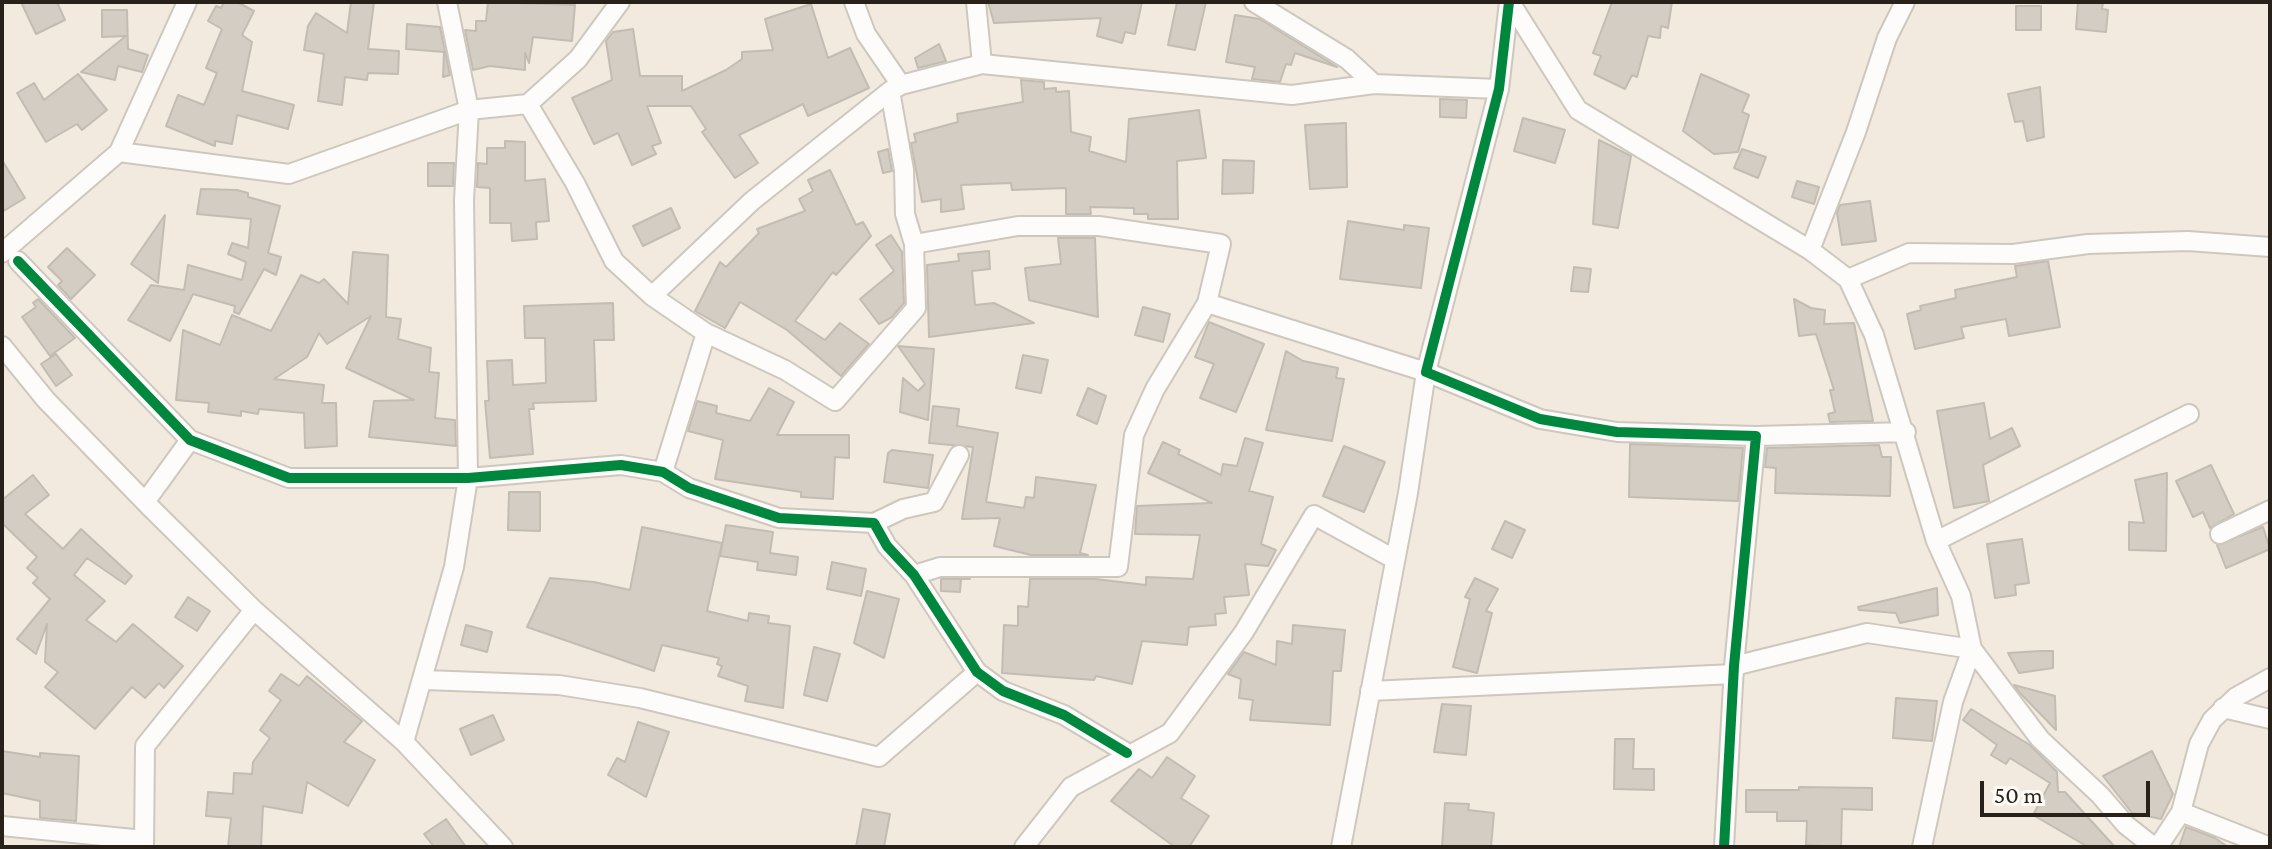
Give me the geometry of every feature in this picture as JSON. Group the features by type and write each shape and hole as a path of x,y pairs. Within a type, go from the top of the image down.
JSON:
{"street":[{"path":"187,2 119,152 10,257 190,440 289,478 468,478 621,465 663,472 689,488 779,518 874,523 903,509 934,502 959,455"},
{"path":"404,742 425,680 454,567 468,478 464,200 469,110 447,2"},
{"path":"119,152 289,174 469,110 528,104 578,59 620,2"},
{"path":"528,104 575,183 614,261 652,296 706,333 785,370 835,401 916,308 914,244 905,214 904,170 895,88 866,34 854,2"},
{"path":"976,2 982,64"},
{"path":"1254,2 1347,59 1374,84"},
{"path":"1341,847 1426,372 1499,89 1509,2"},
{"path":"1509,2 1578,110 1810,250 1848,279 1874,335 1906,432 1936,541 1961,596 1972,649 2040,739 2100,795 2126,825 2156,847 2181,812 2199,744 2223,708 2270,678"},
{"path":"1810,250 1856,132 1887,38 1905,2"},
{"path":"652,296 752,201 895,88 982,64 1292,95 1374,84 1499,89"},
{"path":"914,244 1018,226 1099,226 1221,244 1207,303 1155,389 1134,435 1118,567 940,567 914,575"},
{"path":"1848,279 1909,253 2013,254 2088,244 2188,241 2270,247"},
{"path":"1207,303 1426,372 1540,419 1617,432 1756,436 1906,432"},
{"path":"663,472 706,333"},
{"path":"2,346 46,400 145,502 254,610 404,742 503,847"},
{"path":"1936,541 2189,414"},
{"path":"1724,847 1734,670 1756,436"},
{"path":"145,502 190,440"},
{"path":"2220,534 2270,510"},
{"path":"1024,847 1071,787 1127,753 1170,733 1244,632 1314,515 1394,559"},
{"path":"874,523 887,546 914,575 977,672 1003,691 1064,715 1127,753"},
{"path":"2,826 144,844 145,746 254,610"},
{"path":"1370,691 1734,670 1867,633 1972,649"},
{"path":"1922,847 1953,702 1972,649"},
{"path":"425,680 559,685 640,698 879,757 977,672"},
{"path":"2223,708 2270,719"},
{"path":"2181,812 2270,847"}],"building":[{"path":"21,2 57,2 65,20 36,34"},
{"path":"224,2 237,2 254,11 242,35 252,42 242,91 294,105 288,129 237,115 232,144 215,141 215,146 166,126 178,95 204,105 217,73 206,68 222,29 208,21 216,6 221,8"},
{"path":"351,2 374,2 368,49 399,51 398,74 368,73 367,80 345,77 342,105 318,101 324,54 304,50 308,26 316,13 347,33"},
{"path":"488,2 575,5 572,41 533,37 529,63 525,53 525,70 490,66 473,70 465,30 476,31 476,21 486,21"},
{"path":"988,2 1142,2 1135,34 1125,32 1122,43 1097,36 1101,18 994,23"},
{"path":"1177,2 1206,2 1195,50 1168,45"},
{"path":"1612,2 1672,2 1668,28 1661,26 1660,38 1648,36 1637,77 1632,75 1625,89 1594,74 1601,56 1593,53"},
{"path":"2078,2 2103,2 2102,9 2108,10 2106,32 2076,29"},
{"path":"811,4 828,58 850,48 869,88 808,116 803,104 739,135 758,163 735,178 702,132 706,129 691,106 647,106 661,143 652,146 656,154 632,165 618,133 594,144 572,98 612,80 606,41 613,32 633,29 640,76 682,76 682,91 726,70 742,59 742,52 773,50 765,19"},
{"path":"2016,6 2041,6 2041,30 2016,30"},
{"path":"102,10 127,10 128,49 148,55 142,72 118,66 115,80 81,72 126,36 102,37"},
{"path":"1235,15 1260,19 1337,67 1295,53 1291,65 1286,64 1280,82 1252,79 1255,67 1226,62"},
{"path":"407,24 440,27 450,75 443,77 444,52 406,49"},
{"path":"939,44 946,61 918,68 915,58"},
{"path":"78,74 107,110 82,130 77,124 46,142 17,93 34,83 44,100"},
{"path":"1701,74 1749,95 1742,112 1749,115 1738,152 1714,154 1683,131"},
{"path":"1021,80 1044,82 1044,89 1056,88 1056,92 1069,91 1071,132 1091,137 1089,151 1126,162 1129,119 1199,110 1206,158 1177,161 1178,219 1148,219 1148,214 1134,214 1134,208 1090,207 1091,214 1066,214 1066,188 1012,190 1011,183 961,185 964,209 941,212 941,199 922,202 911,143 916,142 914,134 958,122 957,114 1023,102"},
{"path":"2040,87 2044,137 2027,141 2023,121 2015,122 2008,94"},
{"path":"1440,99 1467,100 1466,118 1440,117"},
{"path":"1523,118 1565,130 1555,163 1514,151"},
{"path":"1346,123 1347,187 1310,189 1305,125"},
{"path":"1599,140 1631,156 1618,228 1593,224"},
{"path":"505,141 525,142 525,181 545,179 549,221 536,222 537,239 512,241 511,223 490,223 490,188 477,187 478,163 487,164 487,148 505,148"},
{"path":"888,149 892,171 883,173 878,152"},
{"path":"1742,149 1766,157 1758,178 1734,168"},
{"path":"2,160 25,198 2,212"},
{"path":"1223,160 1254,161 1253,193 1222,194"},
{"path":"428,163 454,163 453,186 428,186"},
{"path":"830,170 856,225 863,222 871,236 836,275 833,272 795,321 825,340 840,323 869,344 841,376 787,330 740,302 725,328 695,311 720,262 726,267 759,233 757,229 805,211 799,199 813,191 808,180"},
{"path":"1797,181 1819,187 1814,204 1792,197"},
{"path":"201,189 237,190 248,193 248,197 280,206 268,253 281,257 276,275 264,269 239,314 234,312 235,306 193,294 170,341 128,320 151,285 184,290 188,265 242,280 246,262 228,254 232,243 248,248 251,219 197,214"},
{"path":"1870,201 1876,241 1842,245 1837,213 1840,205"},
{"path":"671,208 680,228 643,246 633,226"},
{"path":"165,215 158,283 131,264"},
{"path":"1348,221 1404,230 1404,225 1429,228 1421,288 1340,279"},
{"path":"891,235 902,252 904,303 892,317 879,324 860,299 894,271 876,245"},
{"path":"1058,238 1095,238 1098,317 1029,300 1025,268 1061,264"},
{"path":"67,248 95,275 71,299 58,285 62,281 48,267"},
{"path":"989,251 990,269 972,271 975,305 994,303 1034,323 929,337 927,265 959,261 958,254"},
{"path":"353,252 388,255 386,317 401,319 398,339 431,348 429,372 439,373 435,418 455,420 456,446 369,437 374,401 414,400 346,368 371,316 327,344 319,333 307,357 274,379 324,385 322,403 336,403 337,446 305,448 304,413 259,409 258,414 241,411 241,416 208,412 209,403 176,400 183,330 220,345 232,315 271,331 301,275 319,283 324,279 348,304"},
{"path":"2048,261 2060,327 2009,336 2006,319 1961,327 1964,338 1915,349 1907,314 1921,310 1920,306 1956,298 1955,290 2017,277 2015,266"},
{"path":"1574,267 1591,269 1588,292 1571,291"},
{"path":"38,299 75,338 50,356 22,317 36,307 33,303"},
{"path":"1794,299 1811,308 1825,310 1824,324 1854,323 1873,421 1830,422 1828,414 1835,412 1830,390 1834,390 1816,334 1799,336"},
{"path":"613,303 614,340 594,340 596,401 533,403 534,409 529,409 533,454 490,458 485,401 489,401 487,361 512,360 513,385 546,383 545,338 525,338 524,306"},
{"path":"1143,307 1170,314 1163,342 1135,335"},
{"path":"1209,322 1264,344 1236,412 1200,398 1214,364 1195,357"},
{"path":"898,346 934,349 928,420 900,412 903,378 918,391 925,384"},
{"path":"1286,351 1303,361 1338,368 1336,378 1344,379 1332,441 1266,430"},
{"path":"56,354 72,375 56,386 41,364"},
{"path":"1023,355 1048,360 1041,393 1016,388"},
{"path":"769,388 794,402 777,435 849,435 849,458 835,457 833,499 801,497 801,492 715,479 723,440 688,431 697,401 717,406 716,413 750,421"},
{"path":"1088,388 1106,396 1097,424 1077,415"},
{"path":"1984,403 1990,439 2012,428 2020,446 1983,465 1989,501 1954,508 1937,411"},
{"path":"933,406 959,409 957,426 998,433 986,502 1024,508 1026,497 1034,498 1036,477 1096,485 1080,553 1088,555 1031,555 994,546 1000,518 962,519 973,447 929,443"},
{"path":"1245,438 1263,443 1249,491 1273,497 1261,544 1276,550 1268,566 1245,564 1249,595 1224,597 1226,613 1215,614 1216,625 1189,627 1187,645 1142,641 1132,684 1096,676 1094,680 1002,673 1004,625 1018,626 1018,606 1028,607 1030,579 1095,579 1146,585 1146,577 1193,579 1200,535 1135,534 1137,506 1212,503 1148,473 1163,442 1180,450 1178,454 1221,475 1223,464 1237,466"},
{"path":"1630,444 1743,448 1738,501 1629,497"},
{"path":"1879,445 1882,457 1891,457 1890,496 1775,493 1776,468 1765,467 1767,448"},
{"path":"1344,446 1385,462 1364,512 1323,496"},
{"path":"892,450 933,455 928,488 884,482 888,453"},
{"path":"2211,465 2234,514 2210,528 2203,512 2193,517 2176,481"},
{"path":"2167,473 2166,551 2129,550 2129,522 2144,523 2135,480"},
{"path":"33,475 49,495 25,514 63,549 81,529 132,576 125,584 87,558 74,575 105,601 86,620 116,642 133,624 183,666 164,688 159,683 145,698 132,687 95,729 45,687 58,672 45,662 47,624 36,654 17,639 50,599 33,583 38,578 27,568 37,557 2,523 2,500"},
{"path":"509,492 540,492 540,531 508,530"},
{"path":"1505,521 1525,530 1512,558 1492,549"},
{"path":"726,525 773,532 770,553 798,557 796,575 757,570 758,562 720,556"},
{"path":"642,527 722,543 707,611 748,621 749,613 769,616 768,623 790,626 783,708 745,701 748,686 718,676 722,666 717,664 719,658 662,645 654,671 527,627 550,578 594,582 630,590"},
{"path":"2263,527 2270,549 2226,568 2217,545"},
{"path":"2022,539 2029,583 2015,585 2016,595 1995,598 1987,544"},
{"path":"832,562 866,569 861,596 827,589"},
{"path":"1475,578 1498,589 1486,611 1492,613 1477,673 1453,667 1470,599 1465,597"},
{"path":"941,579 961,579 960,592 941,591"},
{"path":"1937,588 1938,615 1900,623 1896,613 1859,610 1858,607"},
{"path":"867,591 899,599 884,658 854,643"},
{"path":"188,597 210,611 197,631 175,617"},
{"path":"466,625 492,632 487,652 461,645"},
{"path":"1293,625 1345,630 1341,671 1333,671 1330,725 1250,720 1253,700 1239,698 1241,679 1228,674 1244,652 1276,665 1277,641 1292,644"},
{"path":"814,647 840,654 827,701 804,695"},
{"path":"2053,651 2053,668 2019,673 2008,653"},
{"path":"281,674 299,686 307,676 362,721 344,742 375,760 348,806 307,782 302,813 263,806 261,847 228,847 231,818 206,816 208,792 233,794 234,773 252,774 253,762 270,738 260,730 281,700 269,691"},
{"path":"2014,685 2055,696 2056,730 2019,692"},
{"path":"1896,698 1937,701 1932,741 1893,738"},
{"path":"1442,704 1471,706 1466,755 1434,752"},
{"path":"1971,709 2030,745 2057,772 2058,792 2065,792 2115,847 2088,847 2033,815 2050,783 2010,758 2006,764 1991,755 1997,745 1963,720"},
{"path":"493,715 504,740 471,755 460,729"},
{"path":"638,722 669,732 646,797 608,775 617,758 625,762"},
{"path":"1615,739 1634,739 1633,769 1654,769 1654,790 1614,789"},
{"path":"2,751 40,757 40,753 79,756 76,821 40,818 40,801 2,793"},
{"path":"2152,751 2173,794 2161,819 2132,813 2103,776"},
{"path":"1167,757 1195,776 1181,798 1209,816 1189,847 1175,847 1111,801 1139,769 1152,778"},
{"path":"1799,787 1872,788 1872,810 1842,809 1841,847 1806,845 1807,821 1777,821 1777,812 1746,812 1746,790 1799,790"},
{"path":"1445,803 1469,804 1468,810 1494,813 1491,847 1442,847"},
{"path":"863,809 890,814 884,847 856,847"},
{"path":"446,819 466,847 434,847 424,834"},
{"path":"2186,827 2215,838 2228,847 2179,847"}],"cycle path":[{"path":"1509,2 1499,89 1426,372 1540,419 1617,432 1756,436 1734,666 1724,847"},
{"path":"18,261 190,440 289,478 468,478 621,465 663,472 689,488 779,518 874,523 887,546 914,575 977,672 1003,691 1064,715 1127,753"}]}
